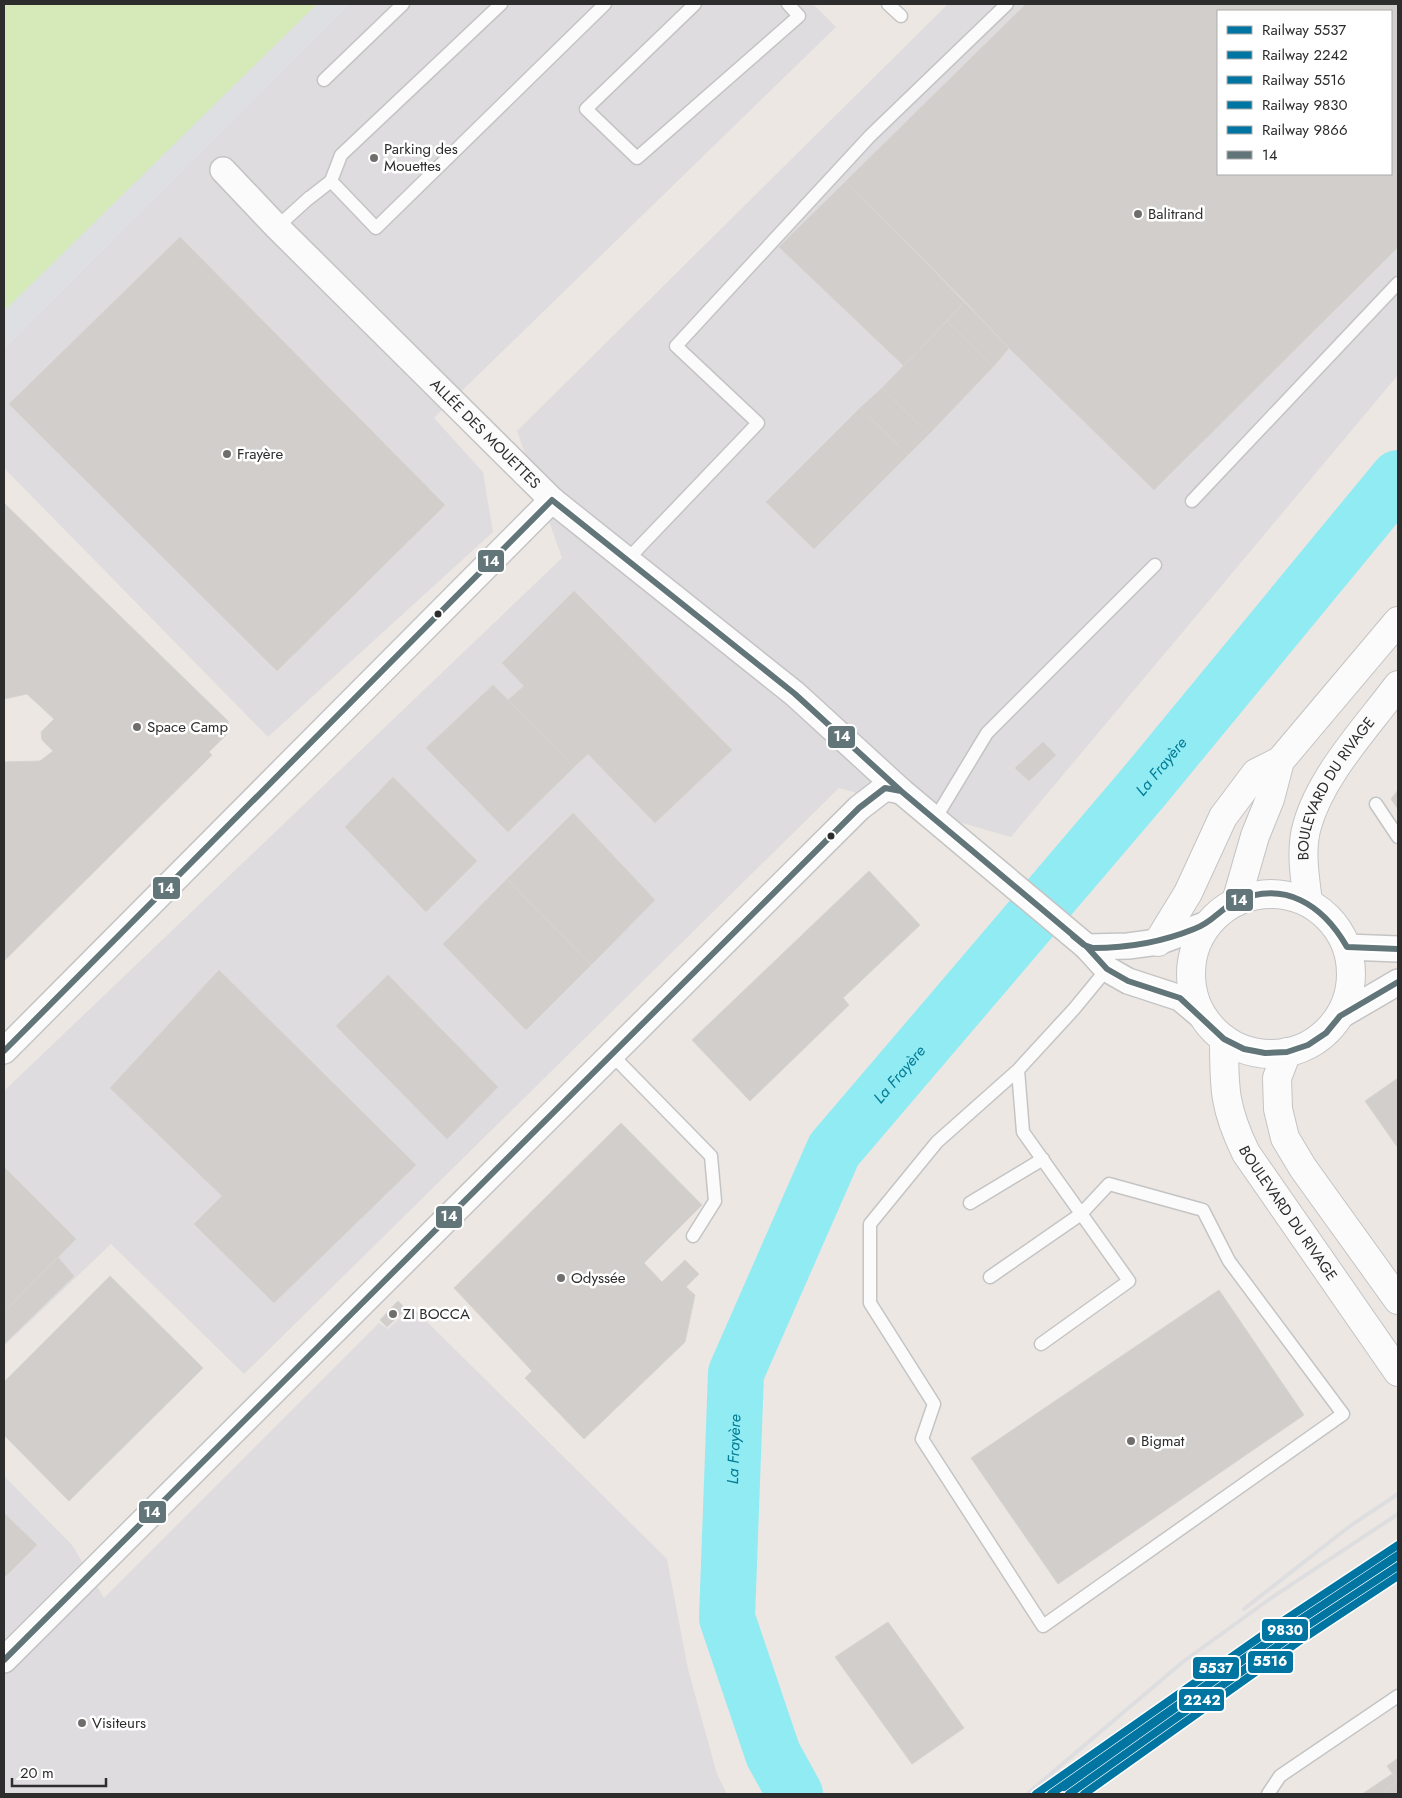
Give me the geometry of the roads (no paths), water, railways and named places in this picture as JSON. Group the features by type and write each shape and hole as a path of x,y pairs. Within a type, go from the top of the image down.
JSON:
{"main road":[{"path":"1158,942 1188,893 1223,817 1256,773 1280,761 1398,622"},
{"name":"BOULEVARD DU RIVAGE","path":"1308,902 1303,861 1306,827 1330,777 1398,685"},
{"path":"1236,902 1255,836 1270,799 1280,761"},
{"path":"1260,894 1284,894 1308,902 1324,914 1338,929 1347,948 1352,970 1349,994 1340,1016 1326,1033 1308,1045 1287,1052 1265,1054 1244,1049 1224,1039 1205,1019 1195,1000 1191,980 1192,960 1198,940 1210,922 1236,902 1260,894"},
{"name":"BOULEVARD DU RIVAGE","path":"1224,1039 1227,1104 1232,1125 1246,1153 1398,1372"},
{"path":"1287,1052 1277,1078 1278,1109 1285,1138 1303,1168 1398,1300"}],"street":[{"name":"ALLÉE DES MOUETTES","path":"223,170 552,500 626,561 795,694 901,791 1087,948 1107,969 1128,981 1180,998 1205,1019"},
{"path":"4,1052 552,500"},
{"path":"4,1660 870,797 884,788 901,791"},
{"path":"1087,948 1158,942 1210,922"},
{"path":"1347,948 1398,949"},
{"path":"1340,1016 1398,982"}],"lane":[{"path":"324,80 403,4"},
{"path":"278,227 309,198 331,181 341,154 501,4"},
{"path":"331,181 376,228 605,4"},
{"path":"694,4 586,109 637,158 799,16 788,4"},
{"path":"888,4 901,16"},
{"path":"626,561 758,423 676,346 870,136 1007,4"},
{"path":"1192,501 1398,283"},
{"path":"935,819 987,733 1155,565"},
{"path":"1376,804 1398,836"},
{"path":"990,1278 1081,1214 1109,1184 1203,1210 1229,1261 1343,1414 1043,1626 922,1438 934,1404 870,1303 870,1224 938,1142 1018,1070 1074,1009 1107,969"},
{"path":"612,1054 711,1156 715,1200 692,1236"},
{"path":"1018,1070 1023,1132 1129,1281 1041,1344"},
{"path":"970,1203 1043,1160"},
{"path":"1268,1794 1280,1776 1398,1696"}],"waterway":[{"name":"La Frayère","path":"795,1794 773,1754 727,1618 736,1373 834,1150 1141,790 1398,478"}],"railway":[{"path":"1244,1609 1350,1526 1398,1494"},
{"path":"1027,1794 1184,1661 1271,1598 1398,1514"}],"rail line":[{"name":"5537","path":"1036,1794 1283,1621 1398,1545"},
{"name":"9830","path":"1051,1794 1288,1628 1398,1555"},
{"name":"9866","path":"1064,1787 1288,1628 1393,1559"},
{"name":"2242","path":"1069,1794 1293,1635 1398,1566"},
{"name":"5516","path":"1084,1794 1298,1642 1398,1576"}],"place":[{"name":"Parking des Mouettes","path":"374,158"},
{"name":"Balitrand","path":"1138,214"},
{"name":"Frayère","path":"227,454"},
{"name":"Space Camp","path":"137,727"},
{"name":"Odyssée","path":"561,1278"},
{"name":"ZI BOCCA","path":"393,1314"},
{"name":"Bigmat","path":"1131,1441"},
{"name":"Visiteurs","path":"82,1723"}]}
